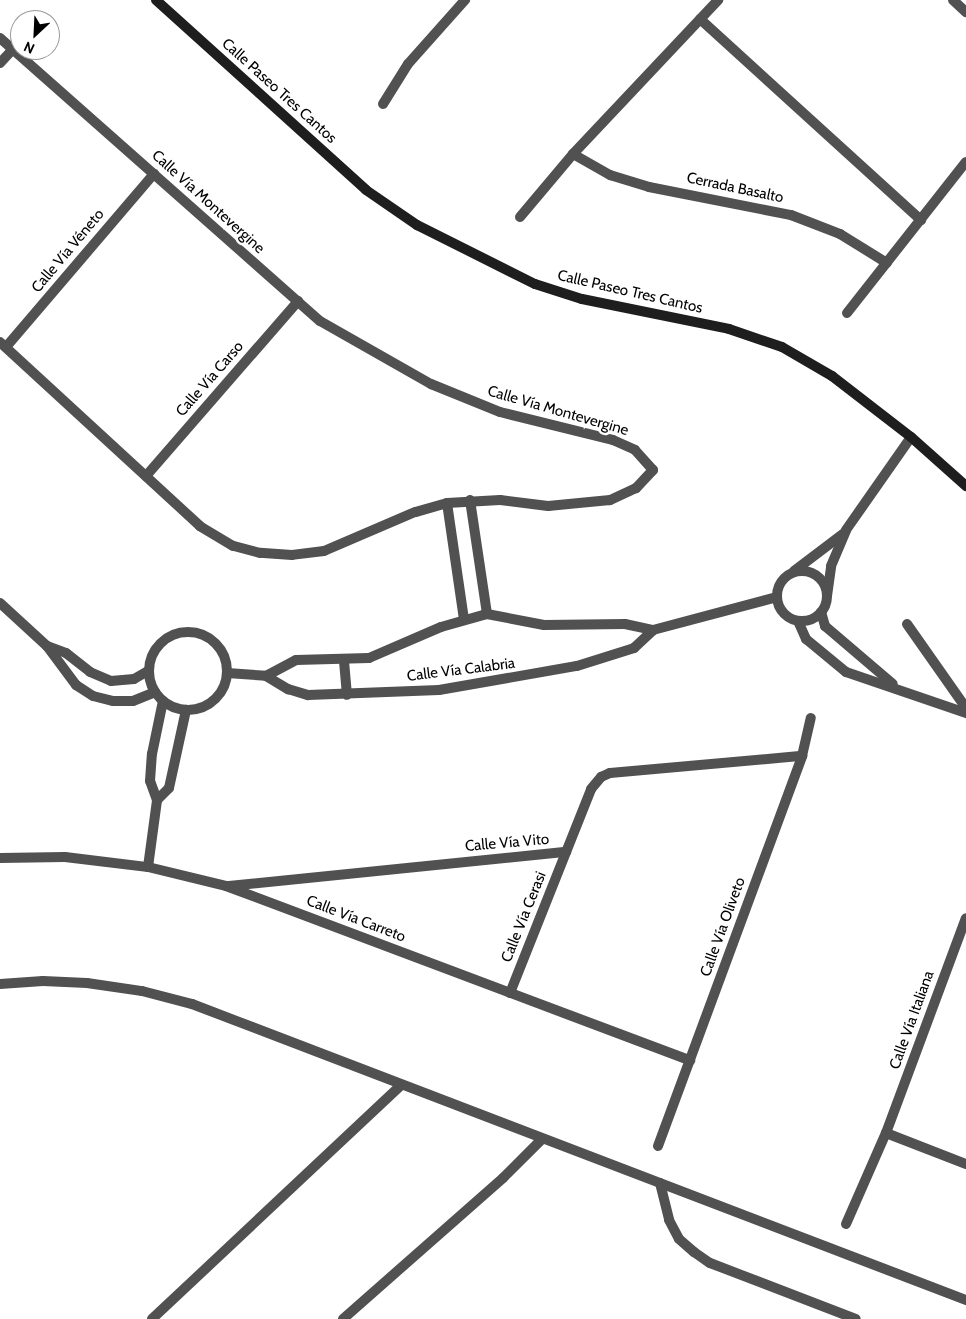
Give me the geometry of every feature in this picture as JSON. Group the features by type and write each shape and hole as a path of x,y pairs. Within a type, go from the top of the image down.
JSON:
{"street":[{"name":"Calle Paseo Tres Cantos","path":"156,0 366,190 417,226 535,284 582,299 729,329 782,346 832,376 911,437 966,486"},
{"path":"383,104 408,64 465,0"},
{"path":"520,217 573,154 718,0"},
{"path":"953,0 966,12"},
{"path":"700,20 921,220"},
{"name":"Calle Vía Montevergine","path":"0,38 10,47"},
{"path":"0,63 10,51"},
{"name":"Calle Vía Montevergine","path":"3,344 200,526 234,546 260,553 292,555 324,551 415,512 447,503 470,500 548,506 610,500 636,488 653,470 636,450 613,440 500,412 431,384 328,326 24,60"},
{"name":"Cerrada Basalto","path":"573,154 610,175 649,187 790,215 840,234 887,263"},
{"path":"847,313 966,162"},
{"name":"Calle Vía Véneto","path":"3,344 154,174"},
{"name":"Calle Vía Carso","path":"146,476 298,301"},
{"path":"896,686 825,626 821,612 827,596 831,566 846,530 911,437"},
{"path":"470,500 487,614"},
{"path":"447,503 464,619"},
{"path":"821,612 806,621 798,621 783,612 777,597 781,581 846,530"},
{"path":"794,572 802,570 817,575 827,596"},
{"name":"Calle Vía Calabria","path":"266,676 296,660 344,661 369,658 398,648 464,619 487,614 544,625 624,624 653,630 777,597"},
{"path":"0,603 46,646 76,685 93,696 113,701 133,700 155,692"},
{"path":"798,621 806,639 846,672 896,686 966,713"},
{"path":"907,624 966,708"},
{"name":"Calle Vía Calabria","path":"227,673 266,676 288,689 308,695 348,695 439,690 549,672 634,648 653,630"},
{"path":"191,632 214,644 222,654 227,673 224,685 213,700 205,706 186,710 163,701 155,692 148,671 156,648 166,639 191,632"},
{"path":"46,646 66,652 90,672 111,681 134,678 148,671"},
{"path":"344,661 348,695"},
{"path":"148,867 157,800 150,781 152,754 163,701"},
{"path":"157,800 169,788 186,710"},
{"name":"Calle Vía Oliveto","path":"658,1146 802,756 812,718"},
{"name":"Calle Vía Vito","path":"226,886 566,852 591,789 606,775 802,756"},
{"name":"Calle Vía Cerasi","path":"510,993 566,852"},
{"name":"Calle Vía Carreto","path":"0,858 65,857 148,867 226,886 690,1060"},
{"name":"Calle Vía Italiana","path":"846,1224 886,1133 966,918"},
{"path":"0,984 43,980 87,983 142,991 192,1004 400,1086 542,1138 966,1300"},
{"path":"152,1319 400,1086"},
{"path":"886,1133 966,1164"},
{"path":"344,1319 503,1178 542,1138"},
{"path":"660,1183 670,1220 679,1239 694,1252 710,1263 856,1319"}]}
